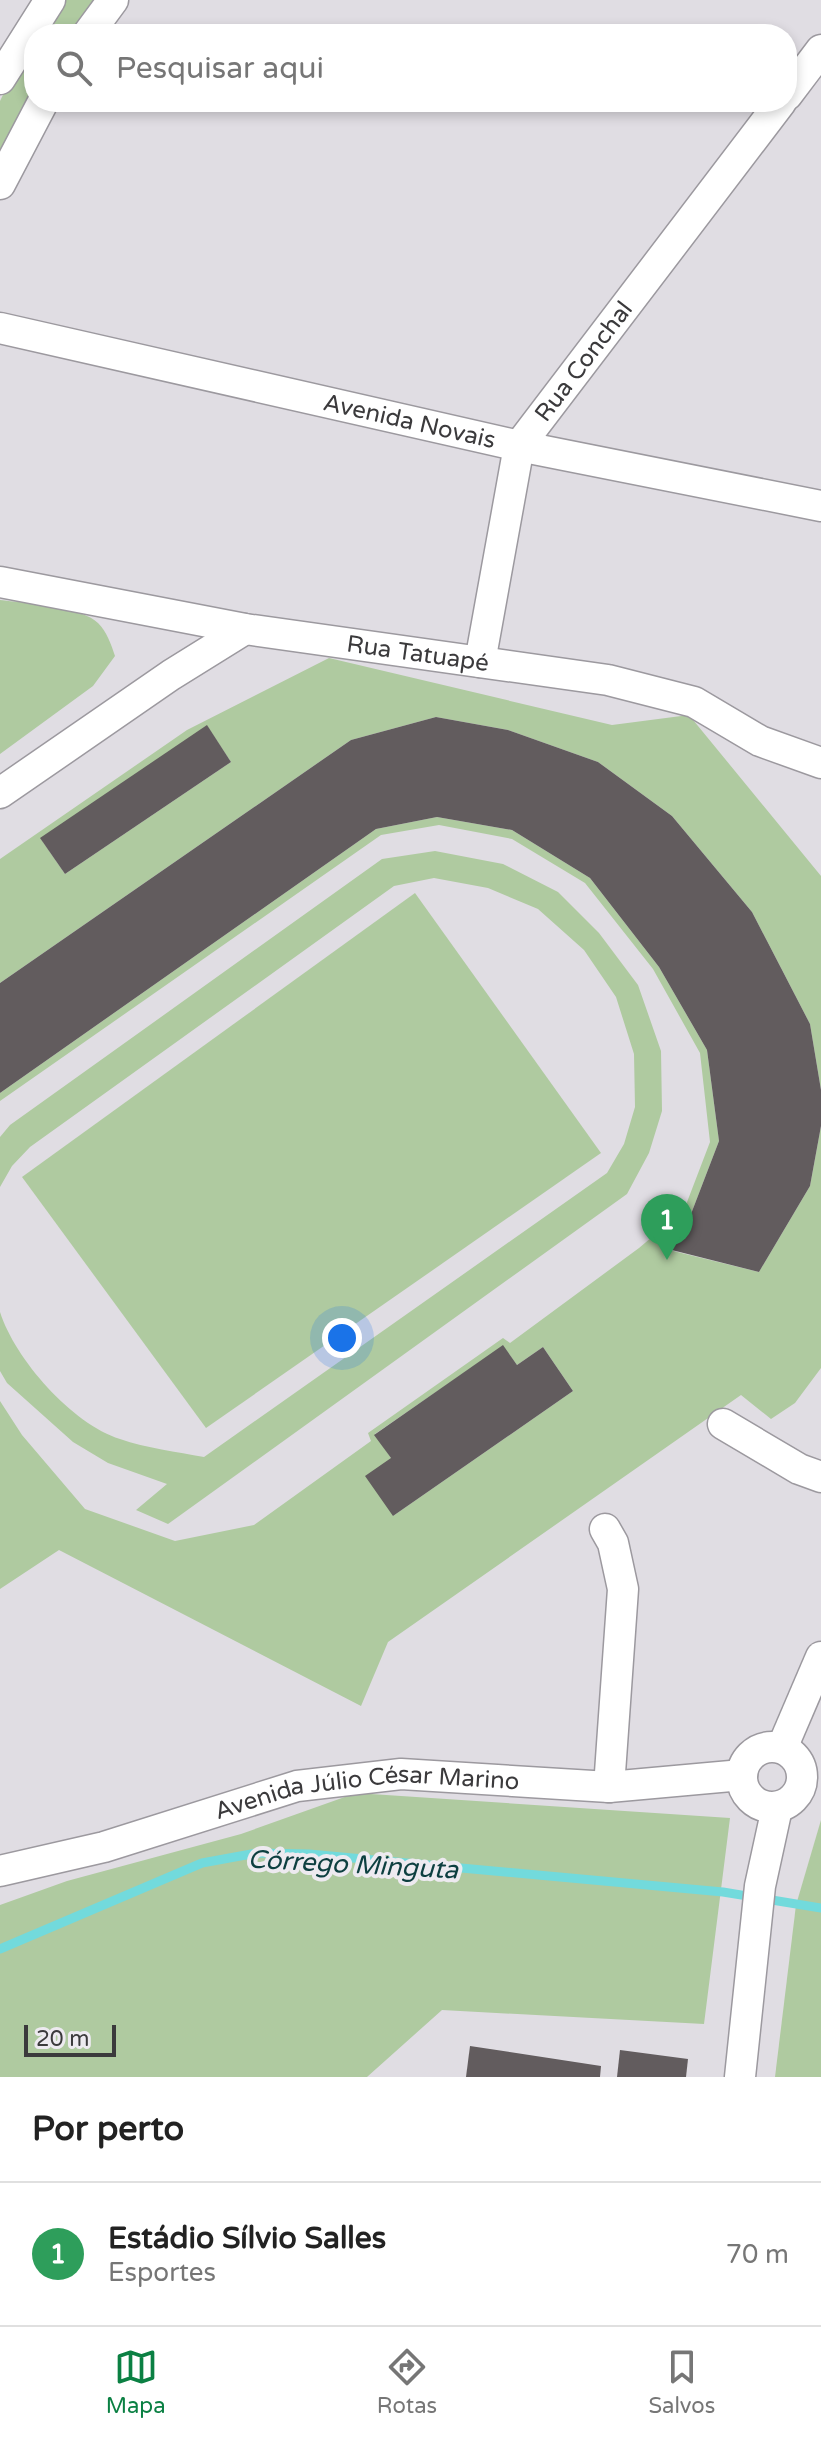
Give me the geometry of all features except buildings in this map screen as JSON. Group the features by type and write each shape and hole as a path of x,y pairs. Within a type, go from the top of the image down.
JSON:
{"street":[{"path":"35,24 50,0"},
{"path":"95,24 113,0"},
{"path":"0,79 24,41"},
{"path":"797,82 821,50"},
{"path":"0,184 38,112"},
{"name":"Rua Conchal","path":"480,662 519,446 773,112"},
{"name":"Avenida Novais","path":"0,328 519,446 821,506"},
{"name":"Rua Tatuapé","path":"0,582 245,629 608,680 694,702 760,741 821,763"},
{"path":"0,793 171,675 245,629"},
{"path":"723,1424 799,1469 821,1477"},
{"path":"605,1529 613,1543 623,1589 609,1787"},
{"path":"782,1748 821,1657"},
{"path":"768,1746 782,1748 794,1755 812,1781 790,1803 777,1808 763,1807 751,1799 743,1788 742,1775 746,1761 755,1751 768,1746"},
{"name":"Avenida Júlio César Marino","path":"0,1871 104,1847 297,1786 401,1774 609,1787 742,1775"},
{"path":"740,2077 758,1899 777,1808"}],"green space":[{"path":"64,0 103,0 85,24 46,24"},
{"path":"24,54 24,112 29,112 0,171 0,101"},
{"path":"0,600 80,613 104,630 115,656 93,686 0,754"},
{"path":"329,658 612,725 689,715 821,876 821,1090 810,1024 752,912 672,816 598,762 508,730 436,717 351,740 0,983 0,859 187,730","holes":["207,726 231,762 65,874 41,839"]},
{"path":"437,817 512,830 590,878 659,967 707,1050 719,1141 691,1214 661,1248 759,1272 810,1186 821,1126 821,1368 795,1403 771,1419 741,1395 388,1642 361,1706 59,1550 0,1589 0,1401 22,1435 85,1509 175,1541 254,1525 371,1441 368,1433 503,1338 510,1343 639,1248 684,1210 710,1142 700,1053 653,969 585,883 512,839 439,825 381,835 0,1101 0,1093 376,829","holes":["503,1346 517,1365 543,1347 573,1391 393,1516 391,1458 375,1434"]},
{"path":"435,851 503,864 558,892 599,933 638,985 661,1051 662,1111 649,1153 627,1194 168,1524 136,1510 167,1484 108,1463 73,1442 7,1383 0,1371 0,1312 18,1350 32,1369 65,1405 83,1419 120,1439 204,1457 607,1173 624,1144 635,1107 634,1054 616,997 584,950 538,909 488,888 434,878 394,886 30,1147 12,1166 0,1187 0,1137 10,1125 382,859"},
{"path":"415,893 601,1153 206,1428 22,1177"},
{"path":"356,1793 730,1818 704,2024 442,2010 367,2077 0,2077 0,1905 67,1881 241,1834"},
{"path":"821,1820 821,2077 775,2077 796,1905"}],"waterway":[{"name":"Córrego Minguta","path":"0,1949 202,1863 257,1853 309,1854 723,1892 821,1908"}],"place":[{"name":"Estádio Sílvio Salles","path":"667,1260"}]}
